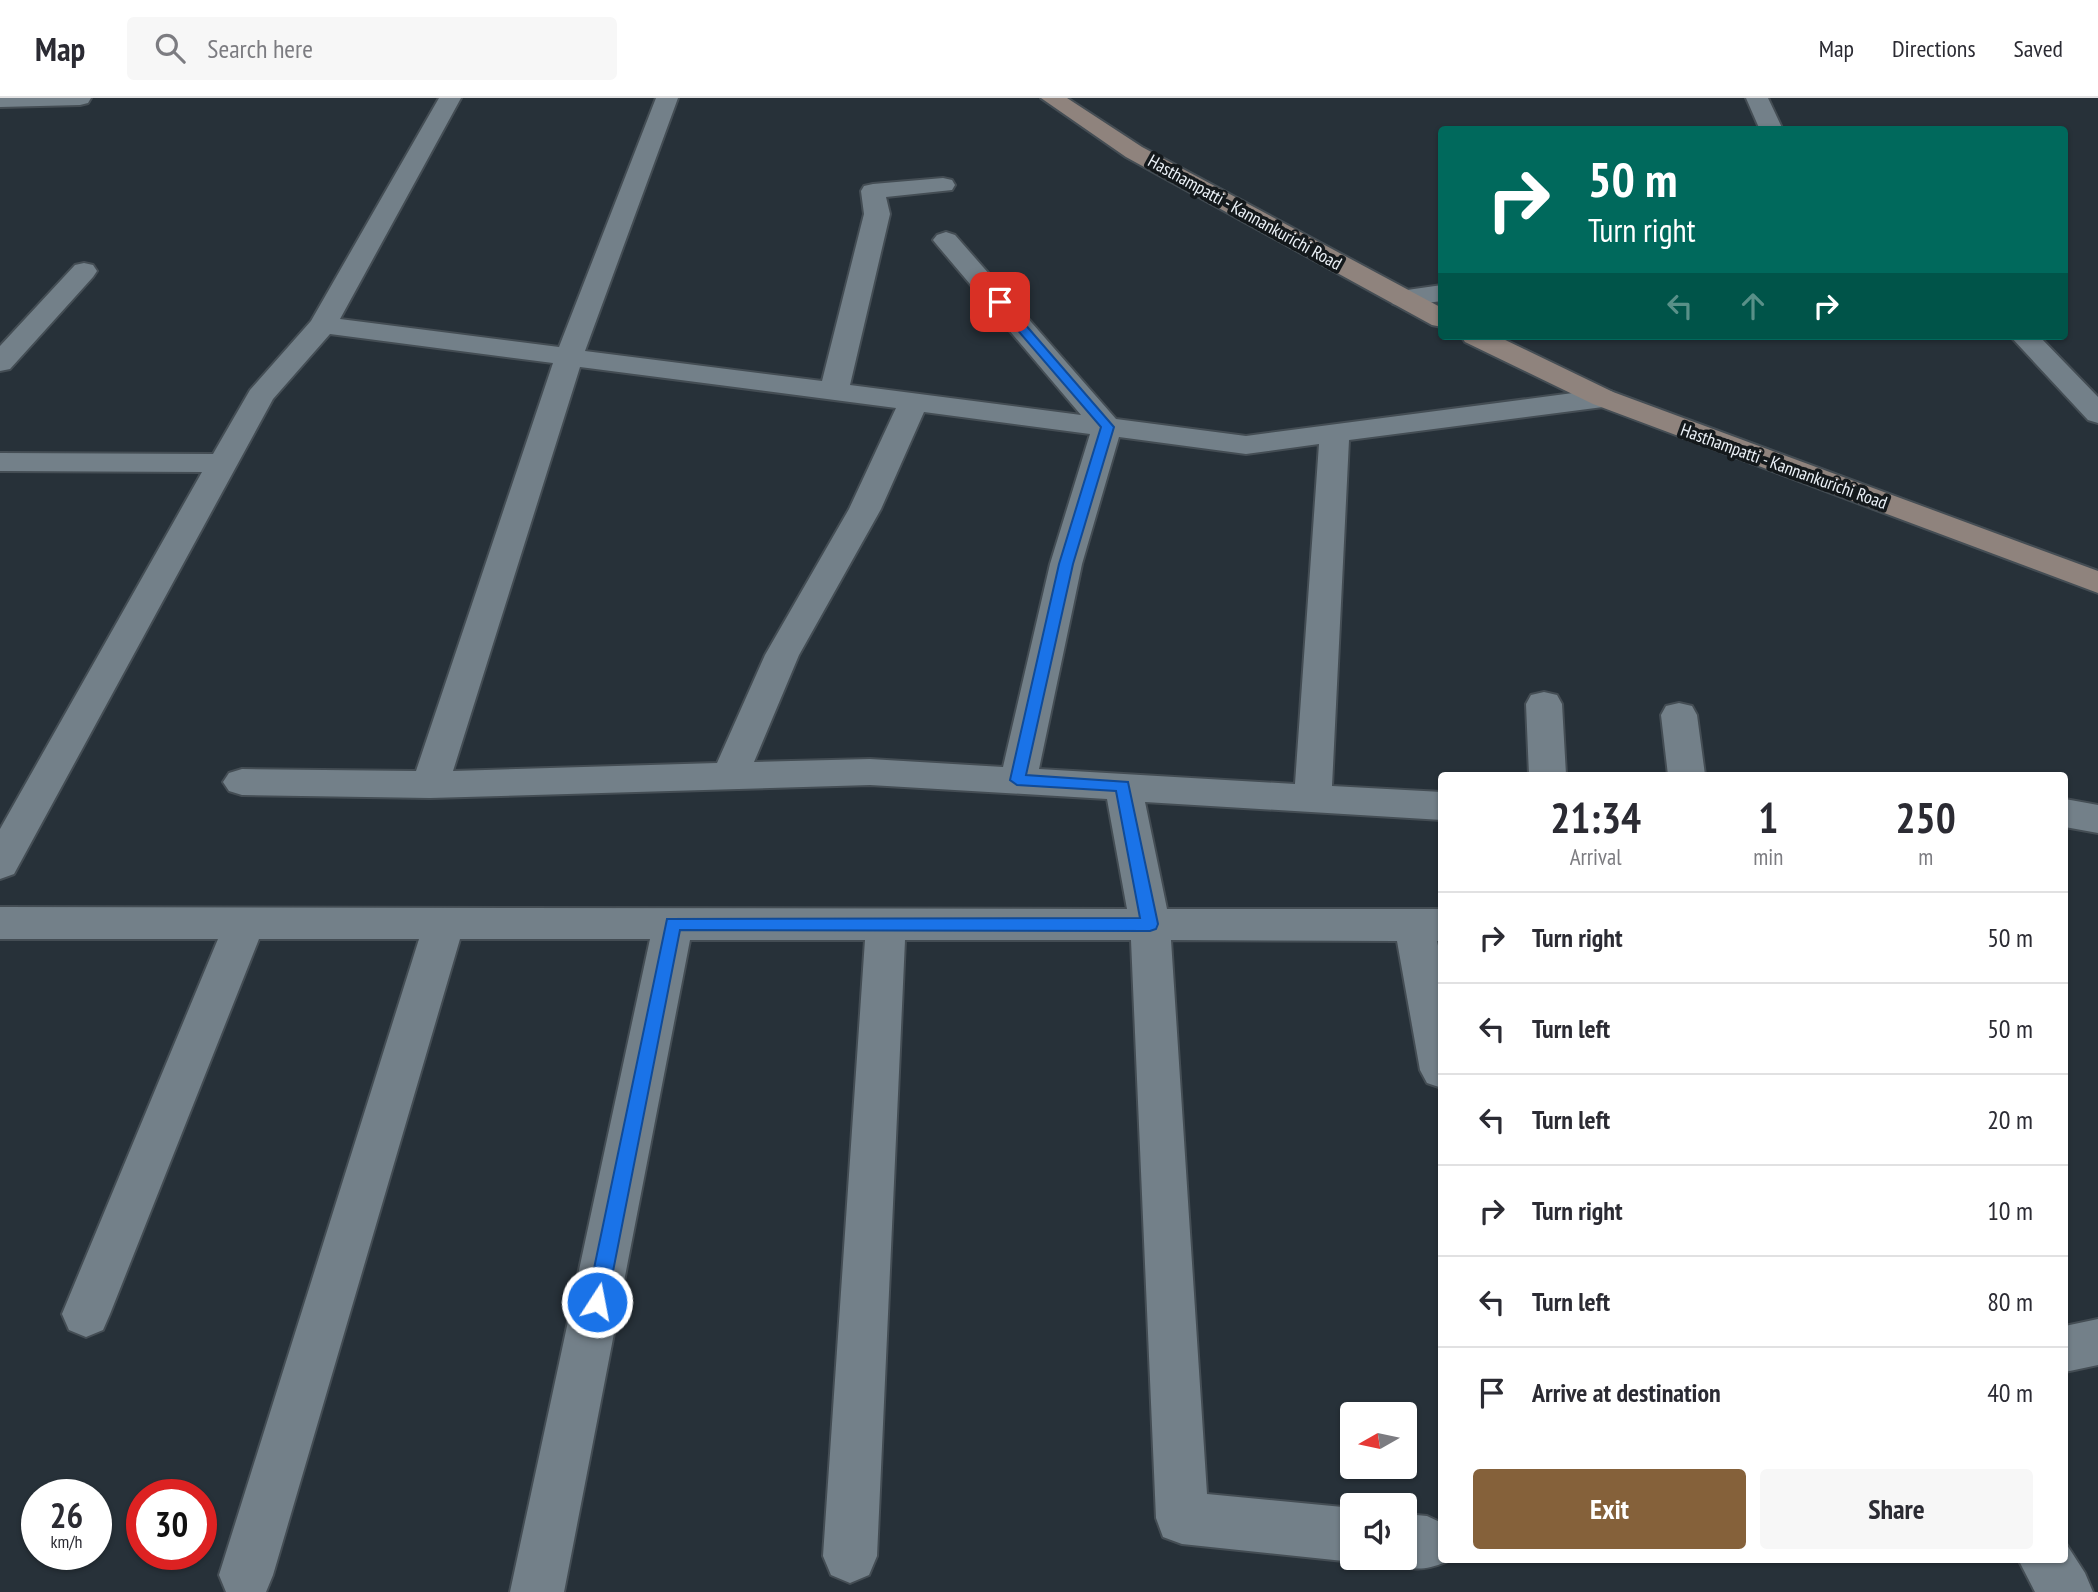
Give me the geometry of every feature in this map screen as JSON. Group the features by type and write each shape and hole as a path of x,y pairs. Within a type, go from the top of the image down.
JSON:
{"main road":[{"name":"Hasthampatti - Kannankurichi Road","path":"1052,98 1134,152 1438,316"},
{"name":"Hasthampatti - Kannankurichi Road","path":"1483,340 1603,398 2098,583"}],"street":[{"path":"0,100 80,98"},
{"path":"0,864 260,396 323,325 450,98"},
{"path":"430,785 569,357 667,98"},
{"path":"1757,98 1770,126"},
{"path":"834,391 877,214 873,191 943,185"},
{"path":"946,240 1108,427"},
{"path":"0,363 84,271"},
{"path":"1403,298 1438,294"},
{"path":"323,325 1246,445 1603,398"},
{"path":"2028,340 2098,414"},
{"path":"730,776 782,655 865,509 914,401"},
{"path":"1017,780 1066,564 1108,427"},
{"path":"1313,796 1335,432"},
{"path":"0,462 223,463"},
{"path":"1544,704 1548,772"},
{"path":"1679,715 1687,772"},
{"path":"242,782 430,785 870,772 1313,796 1438,806"},
{"path":"1123,786 1150,924 1182,1518 1340,1534"},
{"path":"2068,814 2098,819"},
{"path":"0,923 1428,925 1438,1028"},
{"path":"86,1314 245,923"},
{"path":"246,1575 444,924"},
{"path":"537,1592 673,924"},
{"path":"850,1556 886,924"},
{"path":"2068,1348 2098,1342"},
{"path":"2048,1563 2066,1592"}],"route":[{"path":"597,1302 673,924 1150,924 1132,843 1123,786 1017,780 1066,564 1108,427 1000,302"}]}
